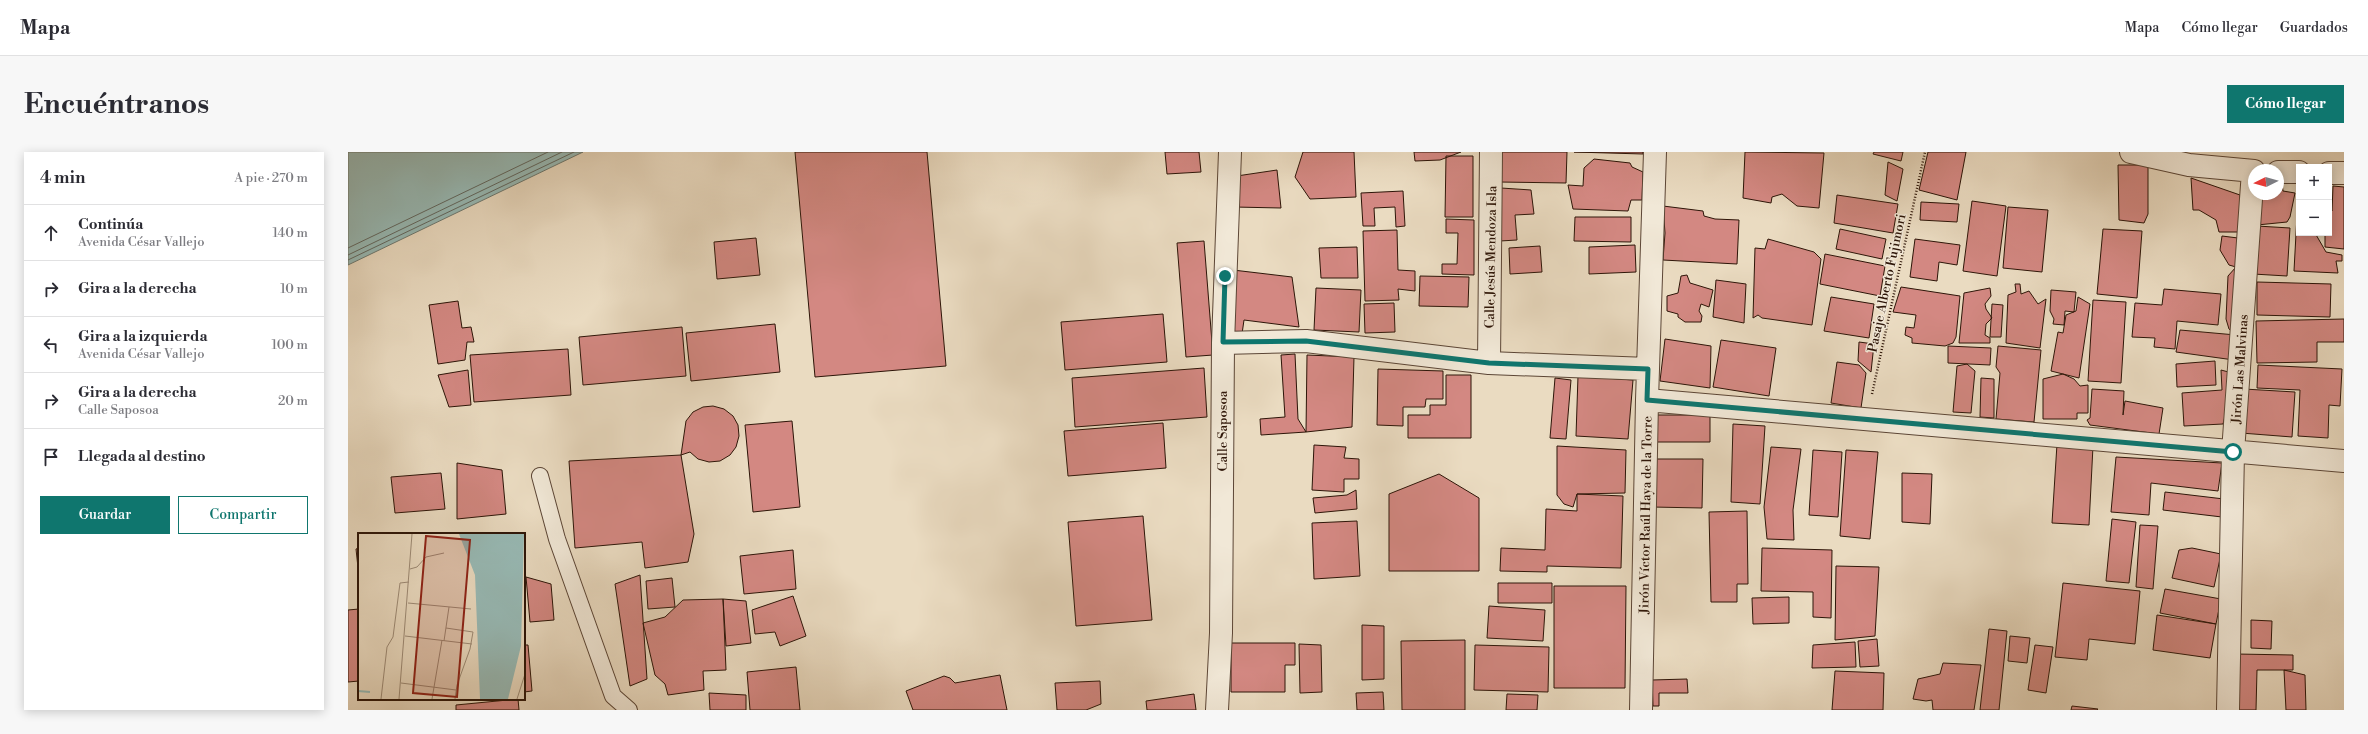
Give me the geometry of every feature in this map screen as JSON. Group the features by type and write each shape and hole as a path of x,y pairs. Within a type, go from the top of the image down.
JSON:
{"street":[{"name":"Calle Saposoa","path":"1217,710 1221,633 1223,342 1230,152"},
{"name":"Calle Jesús Mendoza Isla","path":"1489,363 1491,152"},
{"name":"Jirón Víctor Raúl Haya de la Torre","path":"1641,710 1647,400 1655,152"},
{"path":"2132,152 2189,165 2248,171"},
{"path":"2284,172 2296,172"},
{"path":"2332,173 2344,173"},
{"name":"Jirón Las Malvinas","path":"2228,710 2233,452 2251,200"},
{"path":"1223,342 1306,341 1489,363 1648,369"},
{"path":"1647,400 2344,461"}],"lane":[{"path":"540,476 556,539 612,696 629,710"}],"path":[{"name":"Pasaje Alberto Fujimori","path":"1866,419 1925,152"}],"water":[{"path":"348,152 583,152 348,265"}],"building":[{"path":"795,152 927,152 946,366 815,377"},
{"path":"1165,152 1199,152 1201,172 1167,174"},
{"path":"1303,152 1354,152 1356,197 1310,199 1295,177"},
{"path":"1414,152 1461,152 1440,160 1415,161"},
{"path":"1499,152 1567,152 1566,183 1499,182"},
{"path":"1574,152 1643,152 1643,154"},
{"path":"1745,152 1824,153 1819,208 1797,206 1782,194 1772,197 1771,203 1743,198"},
{"path":"1874,152 1903,152 1901,161 1873,154"},
{"path":"1928,152 1966,152 1957,200 1919,190"},
{"path":"1446,156 1473,156 1473,217 1445,217"},
{"path":"1594,159 1630,163 1632,167 1643,172 1642,200 1631,200 1628,211 1573,209 1568,185 1583,186 1584,168"},
{"path":"1888,162 1903,169 1897,201 1885,195"},
{"path":"2118,165 2148,165 2148,214 2144,223 2119,220"},
{"path":"1277,170 1281,208 1234,207 1230,177"},
{"path":"2191,178 2240,195 2239,232 2219,232 2216,220 2199,210 2193,210"},
{"path":"2333,186 2344,187 2344,249 2325,247 2325,236 2332,236"},
{"path":"1501,188 1531,190 1534,214 1515,215 1517,240 1500,241"},
{"path":"1403,191 1405,226 1396,227 1395,207 1374,208 1375,226 1363,226 1361,193"},
{"path":"2284,191 2295,193 2290,217 2287,222 2257,225 2257,200 2284,200"},
{"path":"1837,195 1898,204 1893,233 1834,223"},
{"path":"1972,201 2006,206 1997,276 1963,271"},
{"path":"1921,202 1959,204 1957,222 1920,220"},
{"path":"1663,206 1703,211 1704,216 1715,219 1739,220 1737,264 1663,260 1665,233"},
{"path":"2008,207 2048,210 2042,272 2003,268"},
{"path":"1575,217 1631,217 1631,242 1574,241"},
{"path":"1446,219 1474,220 1474,275 1442,274 1442,264 1457,264 1458,233 1446,233"},
{"path":"2257,226 2290,228 2287,276 2253,274"},
{"path":"1840,229 1886,239 1882,259 1836,249"},
{"path":"2103,229 2142,231 2137,298 2097,294"},
{"path":"1397,230 1398,270 1415,271 1415,291 1398,289 1399,300 1365,301 1363,231"},
{"path":"2296,234 2296,236 2317,236 2326,252 2342,255 2342,261 2336,261 2338,273 2294,271"},
{"path":"2222,236 2238,238 2236,267 2229,265 2220,250"},
{"path":"756,238 760,275 717,279 714,242"},
{"path":"1768,239 1814,252 1821,259 1812,325 1762,318 1758,315 1753,318 1755,248 1765,249"},
{"path":"1915,239 1960,245 1957,265 1939,262 1937,281 1910,277"},
{"path":"1204,241 1213,355 1186,357 1177,243"},
{"path":"1635,245 1636,272 1589,274 1589,247"},
{"path":"1540,246 1542,272 1510,274 1509,248"},
{"path":"1357,247 1358,278 1321,278 1319,248"},
{"path":"1825,254 1885,266 1880,296 1820,284"},
{"path":"2236,267 2236,335 2229,329 2226,319 2228,276"},
{"path":"1233,270 1292,277 1299,327 1244,320 1242,334 1229,335"},
{"path":"1687,275 1690,283 1713,290 1709,307 1701,304 1699,311 1702,316 1701,322 1685,322 1678,317 1678,314 1667,311 1667,296 1678,293 1681,276"},
{"path":"1420,276 1469,277 1468,307 1419,306"},
{"path":"1716,280 1746,284 1744,323 1713,317"},
{"path":"2257,282 2331,284 2330,317 2257,315"},
{"path":"2015,284 2020,284 2021,294 2029,291 2038,304 2046,299 2040,348 2006,343 2008,295 2016,292"},
{"path":"1901,287 1960,296 1956,337 1953,343 1945,346 1912,343 1912,338 1905,335 1906,327 1914,328 1916,315 1893,312"},
{"path":"1316,288 1361,290 1359,332 1314,330"},
{"path":"1990,288 1991,296 1985,304 1986,309 1992,318 1986,324 1985,335 1990,338 1990,343 1959,343 1964,293"},
{"path":"2164,289 2221,294 2218,325 2177,321 2175,349 2154,347 2155,338 2132,337 2135,303 2162,305"},
{"path":"2051,290 2076,292 2074,312 2065,311 2064,325 2053,324 2054,319 2050,311"},
{"path":"1831,297 1874,304 1869,338 1824,331"},
{"path":"2078,297 2090,304 2079,378 2051,371 2058,332 2063,333 2066,315 2076,311"},
{"path":"2093,300 2126,302 2121,383 2088,381"},
{"path":"458,301 462,328 471,327 474,342 467,342 465,360 438,364 429,305"},
{"path":"1394,303 1395,332 1365,333 1364,304"},
{"path":"1992,304 2003,305 2001,337 1990,337"},
{"path":"1163,314 1167,362 1065,370 1061,322"},
{"path":"2344,319 2344,342 2317,342 2317,362 2257,363 2256,321"},
{"path":"775,324 780,372 691,381 686,333"},
{"path":"682,327 686,376 583,385 579,337"},
{"path":"2180,330 2236,335 2234,360 2176,352"},
{"path":"1665,339 1711,346 1710,388 1660,381"},
{"path":"1721,340 1776,348 1769,396 1713,387"},
{"path":"1859,342 1874,344 1871,372 1858,361"},
{"path":"1948,346 1991,348 1990,365 1948,363"},
{"path":"1998,346 2041,350 2034,422 1996,419 2000,373 1996,367"},
{"path":"568,349 571,395 474,402 470,355"},
{"path":"1295,354 1298,419 1306,432 1261,435 1260,419 1285,417 1281,355"},
{"path":"1307,355 1354,357 1352,427 1306,432"},
{"path":"2215,361 2216,385 2177,387 2176,364"},
{"path":"1837,362 1859,365 1866,373 1861,408 1831,403"},
{"path":"1967,364 1975,371 1971,413 1953,412 1957,366"},
{"path":"2258,365 2342,369 2340,406 2329,405 2328,438 2298,436 2300,390 2257,388"},
{"path":"1204,368 1207,417 1075,427 1072,378"},
{"path":"1378,369 1443,371 1443,399 1426,399 1425,407 1403,407 1403,426 1377,425"},
{"path":"468,370 471,405 449,407 438,375"},
{"path":"2221,370 2236,374 2223,424 2184,426 2182,393 2222,390"},
{"path":"2063,374 2074,379 2080,386 2088,385 2088,413 2077,413 2077,419 2043,419 2043,379"},
{"path":"1446,375 1471,375 1471,438 1408,438 1408,415 1430,415 1430,405 1446,405"},
{"path":"1578,376 1633,380 1628,439 1576,436"},
{"path":"1555,378 1571,380 1566,439 1550,438"},
{"path":"1981,378 1994,379 1994,418 1980,417"},
{"path":"2092,389 2124,391 2123,415 2125,401 2163,408 2159,434 2090,425 2087,420 2090,418"},
{"path":"2244,389 2295,392 2292,437 2241,433"},
{"path":"713,406 724,409 733,416 738,425 739,436 736,447 730,455 720,461 709,462 698,459 690,452 681,455 686,421 693,412 703,407"},
{"path":"1657,415 1710,415 1710,442 1657,442"},
{"path":"792,421 800,507 753,512 745,425"},
{"path":"1163,423 1166,468 1068,476 1064,431"},
{"path":"1733,424 1765,426 1760,504 1731,502"},
{"path":"2057,444 2093,446 2089,525 2052,523"},
{"path":"1314,445 1346,447 1344,458 1359,459 1359,479 1344,479 1344,492 1312,490"},
{"path":"1557,446 1626,450 1625,493 1577,494 1573,507 1564,504 1557,495"},
{"path":"1771,447 1801,449 1793,510 1794,540 1767,539 1764,507"},
{"path":"1813,450 1842,452 1838,517 1809,515"},
{"path":"1846,450 1878,452 1870,539 1840,536"},
{"path":"681,455 694,534 688,562 645,568 642,542 575,548 569,461"},
{"path":"2116,457 2222,463 2218,491 2151,483 2149,515 2111,512"},
{"path":"1654,459 1703,459 1702,508 1652,507"},
{"path":"457,463 502,470 506,514 457,519"},
{"path":"441,473 445,509 395,513 391,477"},
{"path":"1902,473 1932,474 1930,524 1902,522"},
{"path":"1439,474 1479,498 1479,571 1389,571 1389,494"},
{"path":"1356,490 1357,509 1315,513 1313,498 1347,495"},
{"path":"2165,492 2224,499 2222,517 2163,510"},
{"path":"1577,494 1623,496 1621,568 1547,566 1547,572 1500,571 1501,548 1545,550 1546,509 1577,511"},
{"path":"1747,511 1748,584 1737,584 1737,602 1711,602 1709,512"},
{"path":"1143,516 1152,620 1076,626 1068,522"},
{"path":"2112,519 2136,522 2129,583 2106,581"},
{"path":"1357,521 1360,576 1314,579 1312,523"},
{"path":"2140,525 2158,526 2153,589 2136,587"},
{"path":"358,548 358,568 356,549"},
{"path":"1762,548 1832,550 1831,618 1813,617 1813,592 1761,591"},
{"path":"2192,548 2221,554 2214,587 2172,578 2179,550"},
{"path":"793,550 796,589 744,594 740,556"},
{"path":"1836,566 1879,567 1875,636 1835,640"},
{"path":"640,575 647,679 630,686 615,584"},
{"path":"526,577 551,584 554,620 530,622"},
{"path":"672,578 675,607 648,609 646,581"},
{"path":"1498,583 1552,583 1552,603 1498,603"},
{"path":"2063,583 2140,591 2135,644 2089,639 2087,660 2055,657"},
{"path":"1554,586 1626,586 1625,688 1554,688"},
{"path":"2165,589 2221,599 2216,624 2160,613"},
{"path":"793,596 806,636 780,646 775,632 755,634 752,610"},
{"path":"1789,597 1789,623 1753,624 1752,598"},
{"path":"723,599 746,601 751,643 726,646"},
{"path":"723,599 726,670 703,671 704,690 668,695 665,684 655,675 643,623 665,617 683,600"},
{"path":"1489,606 1545,610 1543,641 1487,638"},
{"path":"358,609 358,681 348,682 348,610"},
{"path":"2157,615 2216,624 2210,658 2153,650"},
{"path":"2251,620 2272,621 2271,649 2251,648"},
{"path":"1362,625 1384,626 1384,679 1362,680"},
{"path":"1989,629 2007,631 1999,710 1980,710"},
{"path":"2010,636 2030,638 2027,663 2008,661"},
{"path":"1877,639 1879,666 1860,667 1858,641"},
{"path":"1465,640 1465,710 1402,710 1401,641"},
{"path":"1855,642 1856,667 1812,668 1813,645"},
{"path":"1231,643 1295,643 1295,665 1285,665 1285,692 1231,692"},
{"path":"1299,644 1321,645 1322,692 1300,693"},
{"path":"525,645 528,645 532,691 525,692"},
{"path":"1475,645 1549,647 1548,692 1474,690"},
{"path":"2035,645 2053,647 2046,693 2028,690"},
{"path":"2236,654 2293,655 2293,670 2257,670 2256,710 2235,710"},
{"path":"1943,663 1981,665 1974,710 1933,710 1932,700 1926,701 1913,699 1918,679 1940,674"},
{"path":"796,667 800,710 750,710 747,672"},
{"path":"2284,670 2305,675 2306,710 2286,710"},
{"path":"1835,671 1884,673 1883,710 1832,710"},
{"path":"1000,675 1007,710 913,710 906,691 944,676 950,678 955,683"},
{"path":"1687,679 1688,693 1659,693 1659,706 1653,706 1652,680"},
{"path":"1100,681 1101,704 1086,710 1057,710 1055,683"},
{"path":"1383,692 1384,710 1357,710 1356,693"},
{"path":"709,693 746,695 746,710 710,710"},
{"path":"1194,694 1196,710 1147,710 1146,701"},
{"path":"1507,694 1538,695 1537,710 1506,710"},
{"path":"518,700 519,710 456,710 456,705"},
{"path":"2072,706 2098,709 2071,710"}],"route":[{"path":"1225,276 1223,342 1306,341 1489,363 1648,369 1647,400 2233,452"}]}
